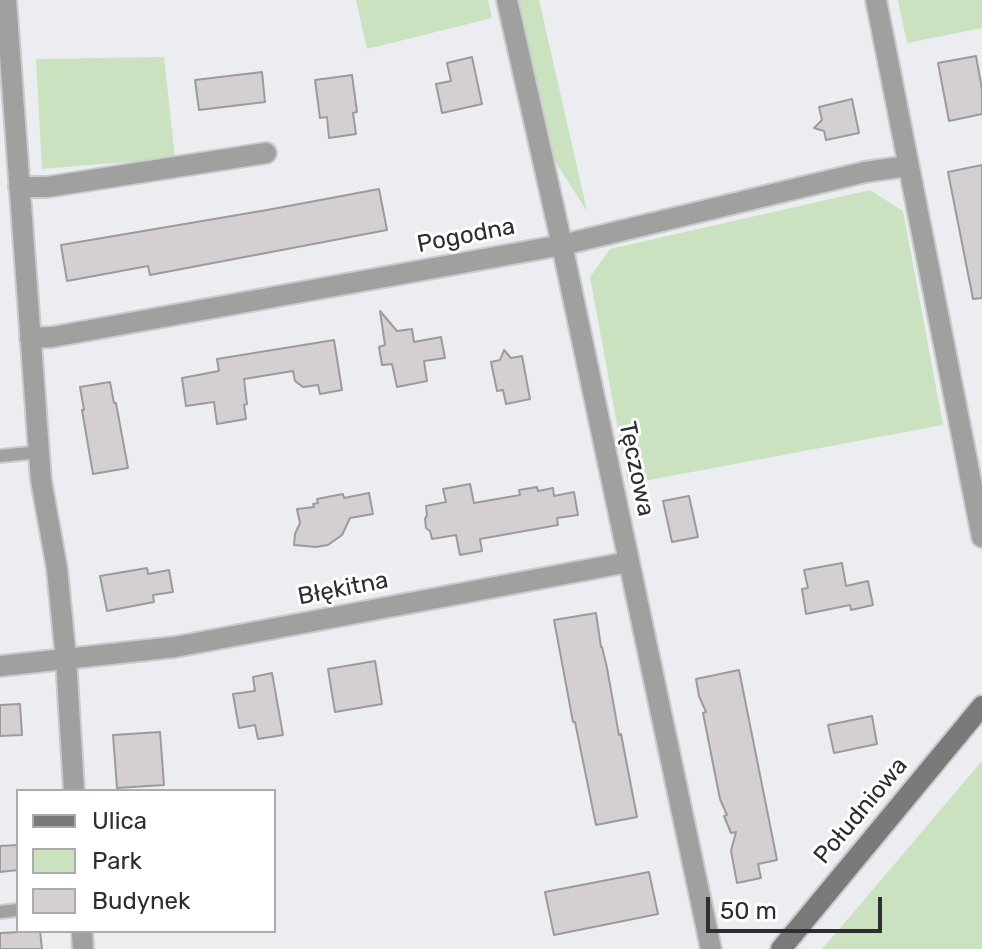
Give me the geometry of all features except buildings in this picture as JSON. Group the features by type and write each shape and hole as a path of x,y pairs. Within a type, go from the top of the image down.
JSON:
{"street":[{"path":"6,0 41,480 57,569 74,789"},
{"name":"Tęczowa","path":"507,0 711,949"},
{"path":"876,0 982,537"},
{"path":"19,187 47,187 266,153"},
{"name":"Pogodna","path":"30,338 83,332 562,245 865,172 908,166"},
{"name":"Błękitna","path":"0,666 175,647 629,562"},
{"name":"Południowa","path":"781,949 982,706"}],"lane":[{"path":"0,456 39,452"}],"green space":[{"path":"356,0 488,0 492,18 367,49"},
{"path":"516,0 539,0 587,211 554,160"},
{"path":"898,0 982,0 982,28 907,43"},
{"path":"164,57 175,158 42,169 36,59"},
{"path":"870,190 903,211 943,425 628,484 590,277 610,249"},
{"path":"982,761 982,949 822,949 830,940"}]}
